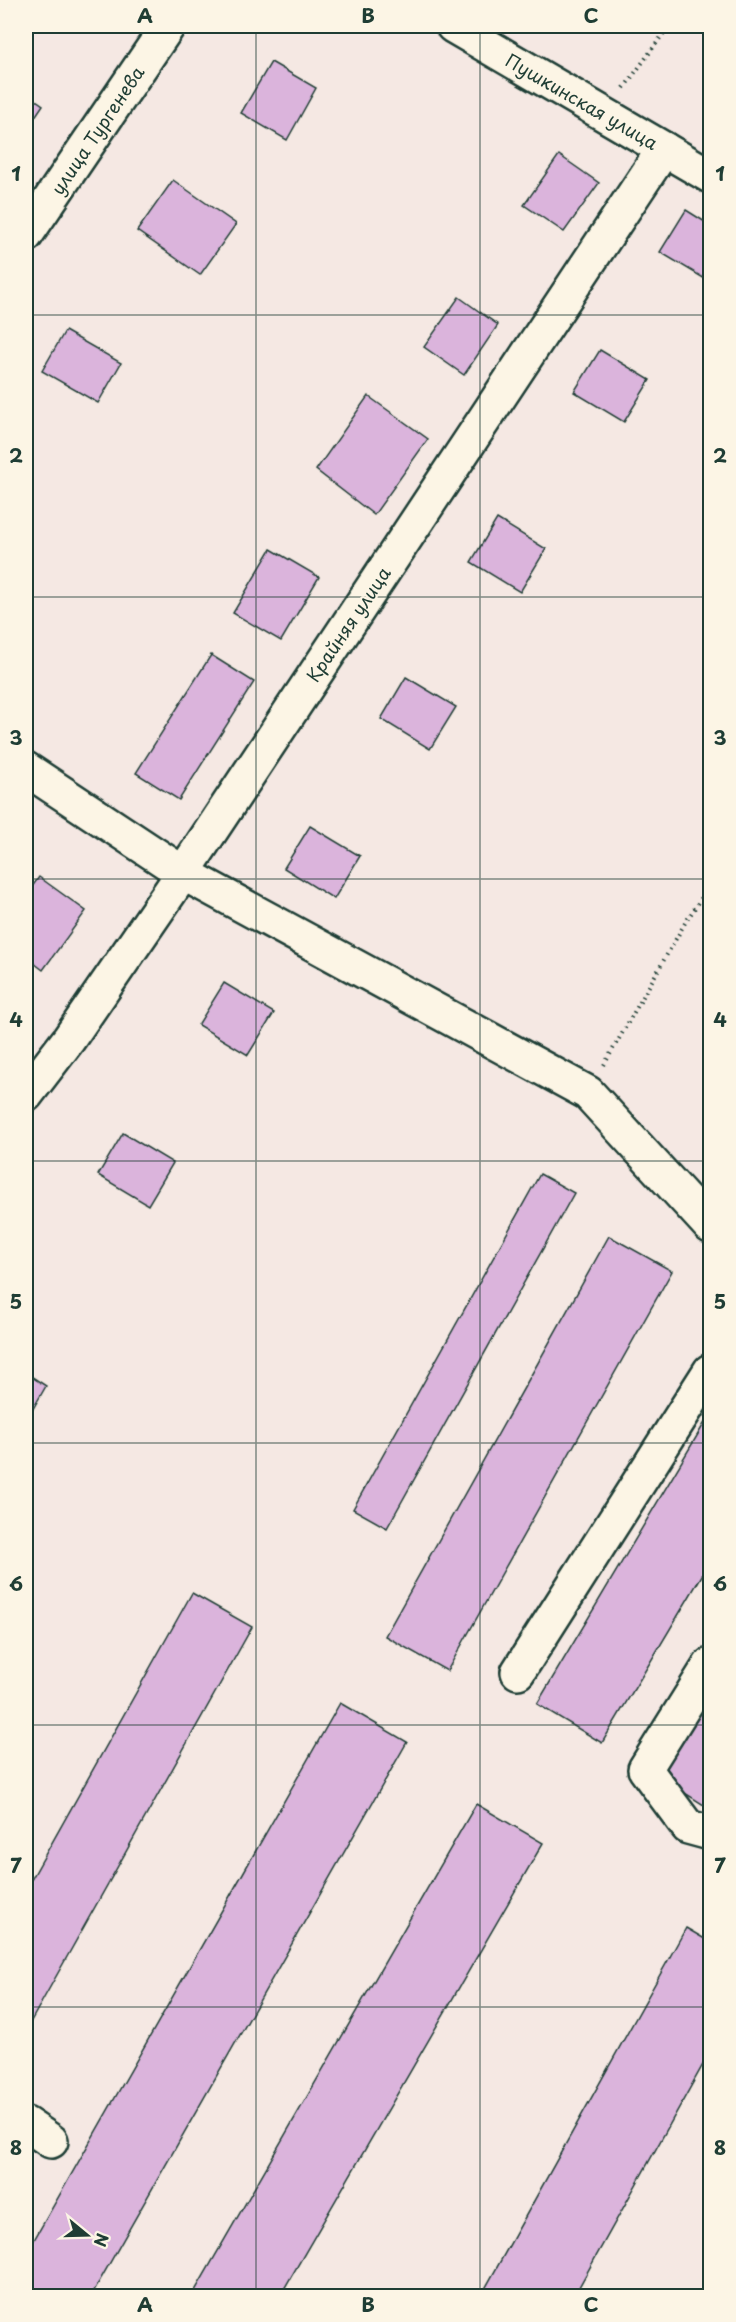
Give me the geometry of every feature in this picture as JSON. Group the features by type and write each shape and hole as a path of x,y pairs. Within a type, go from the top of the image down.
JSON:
{"street":[{"name":"улица Тургенева","path":"26,235 168,26"},
{"name":"Пушкинская улица","path":"453,26 711,176"},
{"name":"Крайняя улица","path":"26,1095 69,1039 183,873 664,149"},
{"path":"26,769 183,873 588,1093 711,1226"},
{"path":"518,1672 711,1371"},
{"path":"711,1665 645,1769 688,1827 711,1833"}],"path":[{"path":"634,73 669,26"},
{"path":"588,1093 685,922 711,885"}],"building":[{"path":"271,62 316,88 287,140 241,113"},
{"path":"26,93 43,105 26,130"},
{"path":"559,155 599,183 564,232 524,205"},
{"path":"173,180 236,224 200,275 137,231"},
{"path":"686,210 710,225 710,282 660,252"},
{"path":"459,297 498,325 464,375 424,347"},
{"path":"65,331 121,363 98,403 42,371"},
{"path":"600,350 650,380 624,422 574,392"},
{"path":"368,396 428,439 374,515 316,470"},
{"path":"497,519 546,549 520,592 471,562"},
{"path":"271,549 319,577 281,641 233,613"},
{"path":"211,655 254,682 179,800 136,773"},
{"path":"406,677 456,707 430,749 381,719"},
{"path":"310,826 360,856 334,899 284,868"},
{"path":"39,877 86,911 43,970 26,957 26,895"},
{"path":"224,983 274,1013 248,1055 198,1025"},
{"path":"123,1133 173,1163 148,1205 98,1175"},
{"path":"540,1174 574,1193 387,1528 353,1509"},
{"path":"609,1236 672,1271 447,1671 385,1636"},
{"path":"26,1373 46,1386 26,1421"},
{"path":"710,1414 710,1562 602,1743 537,1704"},
{"path":"192,1593 252,1627 26,2030 26,1889"},
{"path":"710,1692 710,1809 658,1776"},
{"path":"340,1703 407,1742 91,2296 26,2296 26,2254"},
{"path":"476,1804 543,1843 280,2296 192,2296"},
{"path":"686,1928 710,1942 710,2052 574,2296 481,2296"}]}
